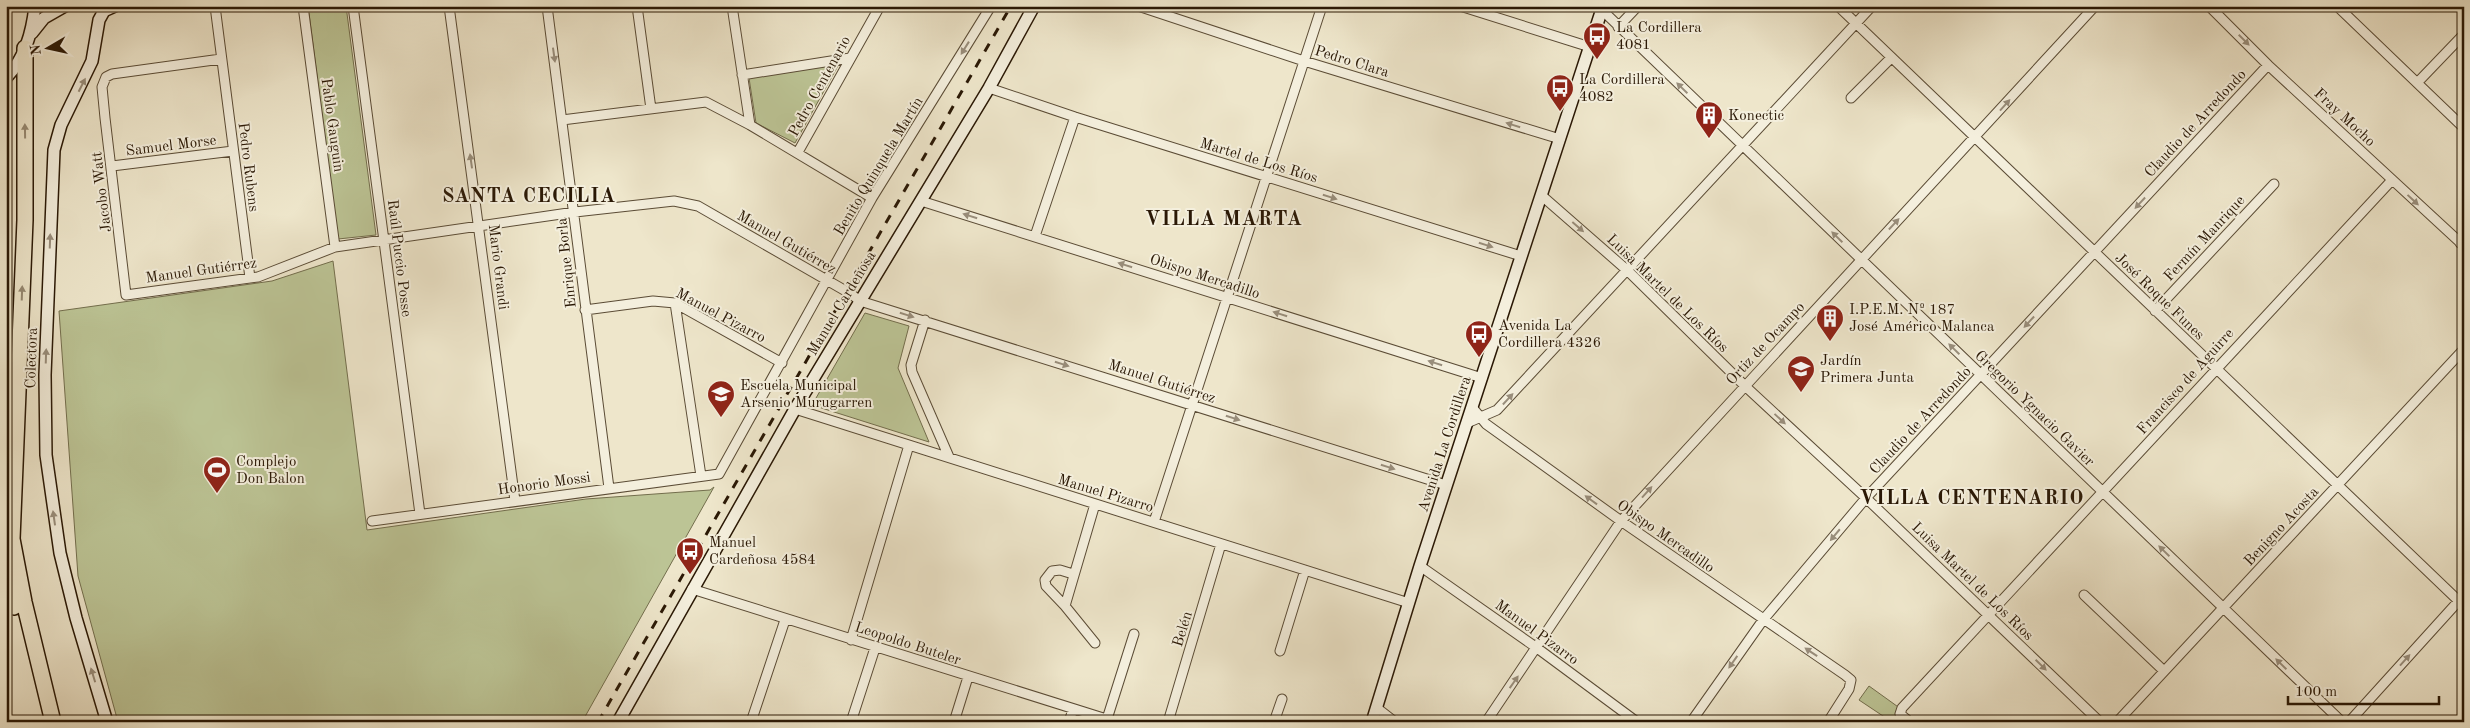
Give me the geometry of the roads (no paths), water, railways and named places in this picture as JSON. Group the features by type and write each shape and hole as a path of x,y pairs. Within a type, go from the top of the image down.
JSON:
{"highway":[{"path":"27,42 25,220 12,533 24,602 53,722"},
{"path":"6,570 45,722"}],"main road":[{"path":"27,42 35,6"},
{"path":"6,78 16,66 27,42 44,18 65,6"},
{"name":"Colectora","path":"108,722 74,610 60,553 49,481 44,405 54,150 61,124 92,61 99,20 104,11 115,6"},
{"name":"Manuel Cardeñosa","path":"618,722 795,409 989,88 1034,6"},
{"name":"Avenida La Cordillera","path":"1372,722 1420,566 1602,8"}],"street":[{"name":"Pedro Rubens","path":"216,6 221,59 250,278"},
{"name":"Pablo Gauguin","path":"303,6 335,247"},
{"name":"Raúl Puccio Posse","path":"353,6 420,514"},
{"name":"Mario Grandi","path":"449,6 480,227 515,501"},
{"name":"Enrique Borla","path":"547,6 609,488"},
{"path":"637,6 651,109"},
{"path":"732,6 750,125"},
{"name":"Pedro Centenario","path":"798,152 880,6"},
{"name":"Benito Quinquela Martín","path":"719,474 828,281 872,198 991,6"},
{"name":"Pedro Clara","path":"1138,6 1304,61 1560,139"},
{"path":"1154,522 1322,6"},
{"path":"1460,6 1590,47"},
{"path":"1618,27 1638,6"},
{"name":"José Roque Funes","path":"1838,6 2337,486 2462,601"},
{"path":"1467,424 1497,410 1872,6"},
{"name":"Ortiz de Ocampo","path":"1486,722 1621,521 2095,6"},
{"name":"Fray Mocho","path":"2209,6 2268,64 2462,244"},
{"path":"2337,6 2464,128"},
{"name":"Gregorio Ygnacio Gavier","path":"1602,8 1618,27 2342,722"},
{"path":"2417,83 2464,34"},
{"path":"742,74 850,58"},
{"path":"1852,98 1891,58"},
{"name":"Jacobo Watt","path":"126,295 102,87 106,77 112,74 221,59"},
{"name":"Claudio de Arredondo","path":"1691,722 1763,620 1866,498 2268,64"},
{"name":"Martel de Los Ríos","path":"989,88 1267,178 1521,256"},
{"path":"562,120 706,102 798,152 872,198"},
{"path":"1035,236 1075,117"},
{"name":"Samuel Morse","path":"112,166 234,151"},
{"name":"Francisco de Aguirre","path":"1910,722 1900,714 1902,708 2392,180"},
{"name":"Fermín Manrique","path":"2155,311 2274,184"},
{"name":"Luisa Martel de Los Ríos","path":"1541,195 1628,271 1745,386 1866,498 2100,722"},
{"name":"Manuel Gutiérrez","path":"126,295 250,278 335,247 574,212 674,201 685,202 698,206 860,301 1446,486"},
{"name":"Obispo Mercadillo","path":"921,201 1482,378"},
{"path":"2462,244 2464,231"},
{"name":"Manuel Pizarro","path":"585,310 654,300 675,303 782,363"},
{"path":"675,303 701,476"},
{"path":"925,320 911,365 912,372 949,457"},
{"name":"Benigno Acosta","path":"2117,722 2464,349"},
{"name":"Obispo Mercadillo","path":"1472,406 1480,418 1621,521 1851,680 1849,689 1828,722"},
{"name":"Manuel Pizarro","path":"795,409 1410,603"},
{"path":"851,640 909,445"},
{"name":"Honorio Mossi","path":"372,521 719,474"},
{"path":"1065,606 1095,504"},
{"name":"Belén","path":"1168,722 1221,544"},
{"name":"Manuel Pizarro","path":"1420,566 1537,648 1637,722"},
{"path":"1073,574 1060,570 1052,571 1045,580 1046,586 1095,643"},
{"path":"1280,652 1305,570"},
{"name":"Leopoldo Buteler","path":"692,590 1111,720"},
{"path":"2084,595 2164,671"},
{"path":"2348,722 2462,601"},
{"path":"751,722 784,620"},
{"path":"1111,720 1134,634"},
{"path":"852,722 875,648"},
{"path":"954,722 968,677"},
{"path":"1274,722 1282,698"},
{"path":"1376,708 1396,722"},
{"path":"1069,722 1073,709"}],"railway":[{"path":"598,722 1011,6"}],"place":[{"name":"La Cordillera 4081","path":"1597,60"},
{"name":"La Cordillera 4082","path":"1560,112"},
{"name":"Konectic","path":"1709,139"},
{"name":"I.P.E.M. Nº 187 José Américo Malanca","path":"1830,342"},
{"name":"Avenida La Cordillera 4326","path":"1479,358"},
{"name":"Jardín Primera Junta","path":"1801,393"},
{"name":"Escuela Municipal Arsenio Murugarren","path":"721,418"},
{"name":"Complejo Don Balon","path":"217,494"},
{"name":"Manuel Cardeñosa 4584","path":"690,575"}],"district":[{"name":"SANTA CECILIA","path":"529,195"},
{"name":"VILLA MARTA","path":"1224,218"},
{"name":"VILLA CENTENARIO","path":"1972,497"}]}
